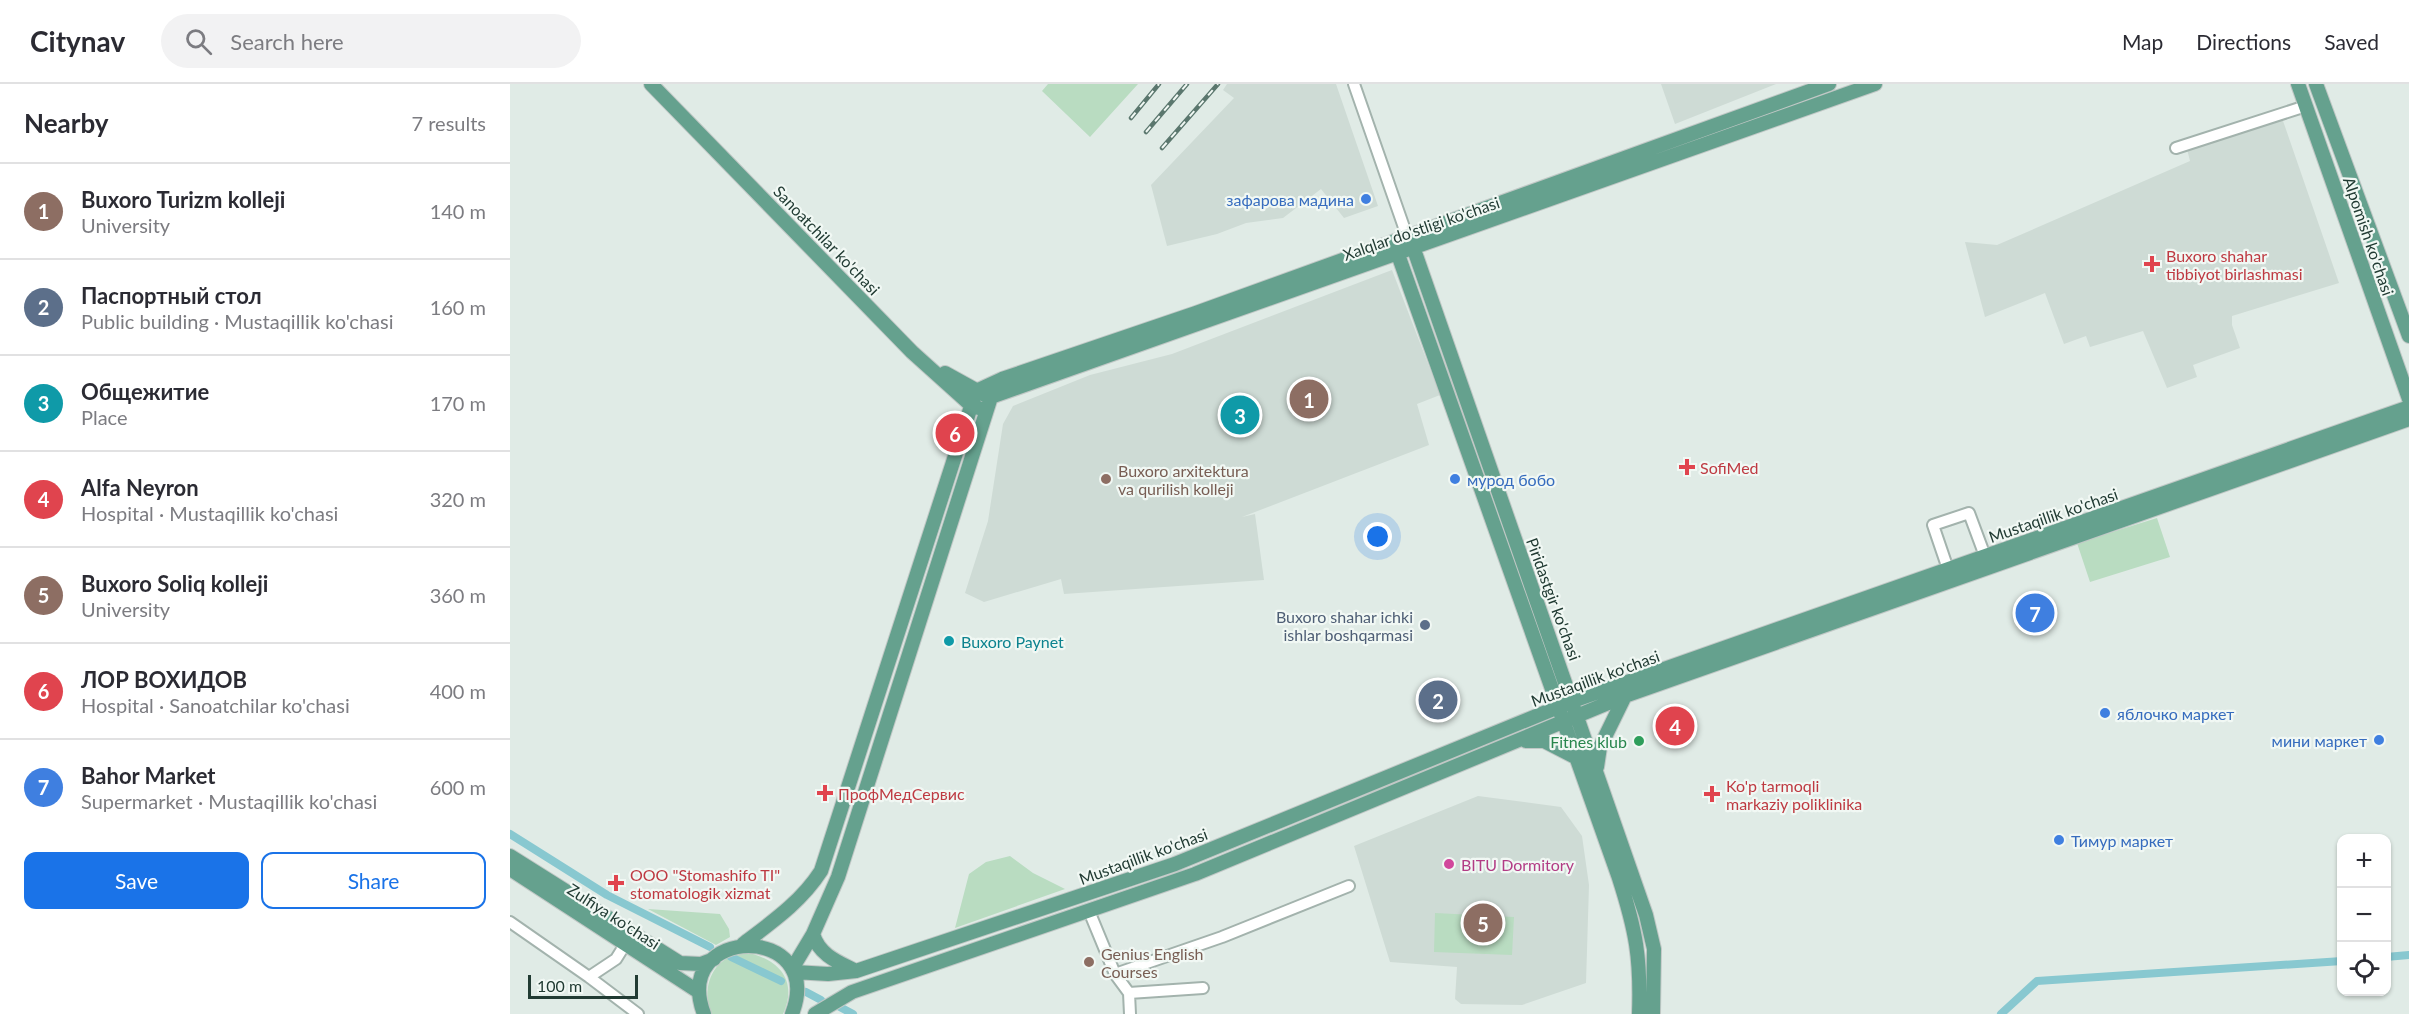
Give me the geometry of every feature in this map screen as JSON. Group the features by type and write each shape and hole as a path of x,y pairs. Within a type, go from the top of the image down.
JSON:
{"main road":[{"name":"Sanoatchilar ko'chasi","path":"651,84 912,351 972,406 989,404"},
{"name":"Sanoatchilar ko'chasi","path":"659,84 918,351 945,374 976,391 989,404"},
{"name":"Xalqlar do'stligi ko'chasi","path":"989,404 1410,240 1829,84"},
{"name":"Xalqlar do'stligi ko'chasi","path":"1410,240 1875,84"},
{"name":"Alpomish ko'chasi","path":"2298,84 2409,399"},
{"name":"Alpomish ko'chasi","path":"2316,84 2409,336"},
{"name":"Piridastgir ko'chasi","path":"1410,240 1559,707 1571,719 1596,769 1651,933 1654,950 1653,1014"},
{"name":"Xalqlar do'stligi ko'chasi","path":"976,391 1002,379 1396,247"},
{"name":"Piridastgir ko'chasi","path":"1396,247 1573,701 1571,719 1577,758 1632,918 1640,965 1638,1014"},
{"path":"743,944 795,904 808,891 821,871 976,391"},
{"path":"793,971 813,934 838,877 989,404"},
{"name":"Mustaqillik ko'chasi","path":"815,1014 852,992 1195,874 1518,743 1711,660 2272,461 2409,407"},
{"name":"Mustaqillik ko'chasi","path":"2272,461 2409,419"},
{"name":"Mustaqillik ko'chasi","path":"1868,604 1948,569 2083,528"},
{"name":"Mustaqillik ko'chasi","path":"793,971 828,974 856,971 1175,864 1573,701 1711,660"},
{"path":"1596,769 1600,747 1625,696"},
{"path":"1518,743 1544,741 1577,758"},
{"path":"858,759 873,765"},
{"path":"1287,819 1293,834"},
{"name":"Zulfiya ko'chasi","path":"510,856 680,963 701,964 714,959"},
{"name":"Zulfiya ko'chasi","path":"510,869 626,943 700,1006"},
{"path":"1092,892 1093,910"},
{"path":"813,934 815,942 826,954 856,971"},
{"path":"700,1006 706,969 714,959 726,948 743,944 759,945 776,952 793,971 798,987 792,1014"},
{"path":"1640,993 1654,994"}],"street":[{"path":"1354,84 1410,240"},
{"path":"2176,148 2306,106"},
{"path":"1948,569 1933,525 1969,513 1985,556"},
{"path":"1115,974 1222,937 1349,886"},
{"path":"1093,910 1115,974 1129,993 1130,1014"},
{"path":"510,922 638,1014"},
{"path":"589,977 615,959 626,943"},
{"path":"1129,993 1203,988"}],"shaded area":[{"path":"1227,84 1336,84 1378,206 1344,218 1321,189 1283,218 1246,223 1217,234 1167,246 1151,185 1234,98 1223,90"},
{"path":"1661,84 1776,84 1675,124"},
{"name":"Buxoro shahar tibbiyot birlashmasi","path":"2282,118 2339,283 2232,316 2232,325 2240,348 2193,365 2197,377 2167,388 2143,331 2090,347 2086,336 2064,344 2045,293 1985,317 1965,242 1997,245 2190,161 2187,149"},
{"path":"1392,270 1440,395 1417,404 1429,445 1242,517 1255,514 1264,580 1064,594 1061,579 984,602 965,593 988,521 1003,424 1013,406 1090,375 1172,354"},
{"path":"1478,796 1561,807 1582,836 1589,885 1586,983 1522,1005 1461,1004 1455,999 1457,967 1390,962 1354,846"}],"green space":[{"path":"1048,84 1138,84 1090,137 1042,91"},
{"path":"2157,518 2170,557 2090,582 2077,543"},
{"path":"1010,856 1033,873 1065,889 955,928 969,874 986,862"},
{"path":"648,909 720,914 729,929 730,937 716,945"},
{"path":"1435,913 1514,917 1512,955 1434,952"},
{"path":"744,952 766,959 782,972 788,990 783,1014 710,1014 707,993 712,974 724,960"}],"waterway":[{"path":"510,834 607,895 710,947"},
{"path":"2391,957 2409,955"},
{"path":"731,957 781,981"},
{"path":"2001,1014 2037,981 2337,961"},
{"path":"806,992 821,1000"},
{"path":"838,1006 853,1014"}],"railway":[{"path":"1131,118 1159,84"},
{"path":"1146,132 1187,84"},
{"path":"1162,148 1218,84"}],"place":[{"name":"зафарова мадина","path":"1366,199"},
{"name":"Buxoro shahar tibbiyot birlashmasi","path":"2152,264"},
{"name":"Buxoro Turizm kolleji","path":"1309,399"},
{"name":"Общежитие","path":"1240,415"},
{"name":"ЛОР ВОХИДОВ","path":"955,433"},
{"name":"SofiMed","path":"1687,467"},
{"name":"Buxoro arxitektura va qurilish kolleji","path":"1106,479"},
{"name":"мурод бобо","path":"1455,479"},
{"name":"Bahor Market","path":"2035,613"},
{"name":"Buxoro shahar ichki ishlar boshqarmasi","path":"1425,625"},
{"name":"Buxoro Paynet","path":"949,641"},
{"name":"Паспортный стол","path":"1438,700"},
{"name":"яблочко маркет","path":"2105,713"},
{"name":"Alfa Neyron","path":"1675,726"},
{"name":"мини маркет","path":"2379,740"},
{"name":"Fitnes klub","path":"1639,741"},
{"name":"ПрофМедСервис","path":"825,793"},
{"name":"Ko'p tarmoqli markaziy poliklinika","path":"1712,794"},
{"name":"Тимур маркет","path":"2059,840"},
{"name":"BITU Dormitory","path":"1449,864"},
{"name":"OOO \"Stomashifo TI\" stomatologik xizmat","path":"616,883"},
{"name":"Buxoro Soliq kolleji","path":"1483,923"},
{"name":"Genius English Courses","path":"1089,962"}]}
